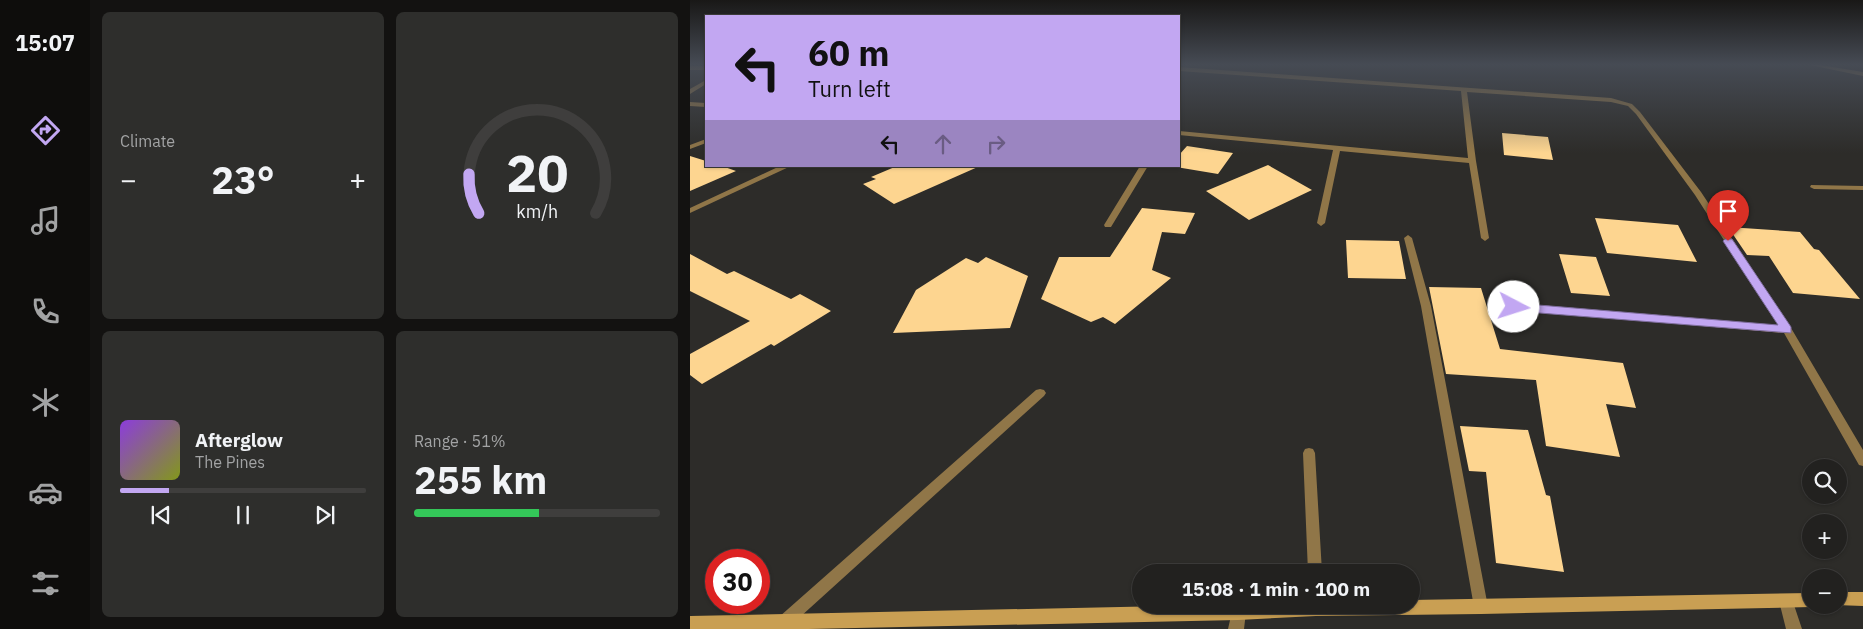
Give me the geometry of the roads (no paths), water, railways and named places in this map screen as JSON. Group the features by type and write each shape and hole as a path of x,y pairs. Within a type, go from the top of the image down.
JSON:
{"main road":[{"path":"1847,599 1863,599"},
{"path":"1420,607 1802,600"},
{"path":"690,624 784,622 913,624 1184,614"}],"street":[{"path":"1464,94 1472,161 1485,238"},
{"path":"1528,94 1611,100 1630,105 1638,113 1698,194 1787,330 1863,462"},
{"path":"690,104 705,105"},
{"path":"1180,133 1472,161"},
{"path":"693,146 705,141"},
{"path":"693,146 705,150"},
{"path":"1321,223 1336,148"},
{"path":"690,211 785,167"},
{"path":"1108,225 1143,167"},
{"path":"1814,187 1863,188"},
{"path":"1408,238 1426,306 1482,607"},
{"path":"1514,307 1787,330"},
{"path":"784,622 1040,393"},
{"path":"1309,453 1314,564"},
{"path":"1786,601 1794,629"},
{"path":"1236,629 1238,614"}]}
